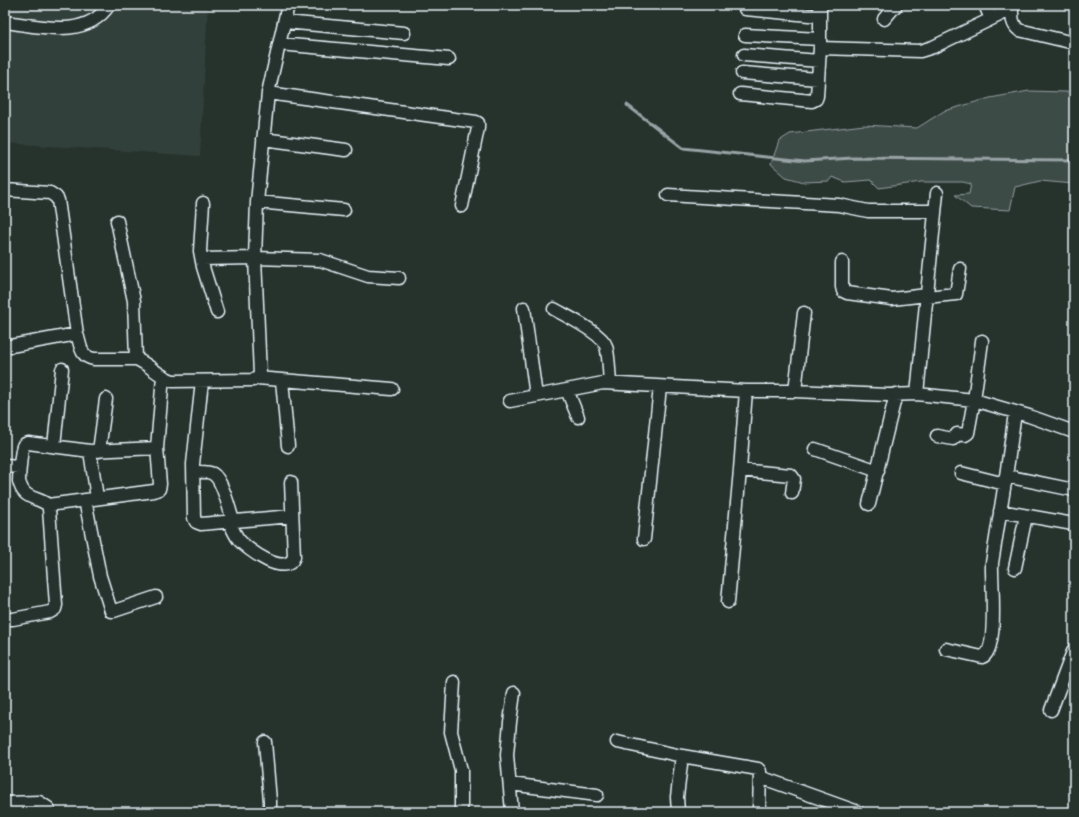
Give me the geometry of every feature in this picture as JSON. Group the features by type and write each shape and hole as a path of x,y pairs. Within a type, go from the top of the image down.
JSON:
{"street":[{"path":"5,22 60,29 72,28 96,19 109,5"},
{"path":"257,378 260,375 255,258 257,202 268,93 288,5"},
{"path":"884,19 896,5"},
{"path":"985,5 991,19"},
{"path":"745,35 820,44 920,51 933,47 991,19 1012,7 1013,24 1019,30 1074,43"},
{"path":"740,94 812,101 816,99 817,96 820,61 820,10 745,9"},
{"path":"285,22 404,33"},
{"path":"279,44 449,59"},
{"path":"744,55 820,61"},
{"path":"742,73 818,79"},
{"path":"268,93 478,123 462,206"},
{"path":"263,139 346,150"},
{"path":"5,190 50,192 56,197 78,334 82,351 88,358 136,359 173,381 253,380 257,378 392,389"},
{"path":"917,394 937,193"},
{"path":"668,195 839,205 868,211 935,211"},
{"path":"257,202 344,210"},
{"path":"203,203 200,244 202,259 217,312"},
{"path":"117,221 134,301 136,359"},
{"path":"202,259 255,258 320,260 368,276 399,278"},
{"path":"842,262 843,291 847,293 892,299 956,294 960,269"},
{"path":"524,308 536,396"},
{"path":"554,309 595,333 602,339 606,346 610,383"},
{"path":"795,391 804,313"},
{"path":"5,347 78,334"},
{"path":"937,436 953,439 957,434 967,434 974,400 982,341"},
{"path":"54,446 62,369"},
{"path":"157,448 95,451 28,443 24,444 22,448 19,481 25,493 48,504 154,491 159,489 160,484 157,448 163,376"},
{"path":"282,380 288,446"},
{"path":"202,381 194,464 194,518 196,522 201,524 292,516"},
{"path":"510,401 596,384 610,383 746,391 795,391 887,395 917,394 974,400 1029,416 1074,432"},
{"path":"644,539 660,387"},
{"path":"567,390 578,417"},
{"path":"728,602 746,391"},
{"path":"869,504 896,394"},
{"path":"97,498 95,451 106,399"},
{"path":"946,649 982,657 986,656 992,640 994,611 992,563 1006,480 1015,413"},
{"path":"815,449 878,471"},
{"path":"5,466 20,467"},
{"path":"740,470 791,475 794,479 792,493"},
{"path":"194,472 209,473 216,477 225,495 231,521 236,534 242,543 268,561 276,564 288,563 293,560 294,557 291,482"},
{"path":"961,473 1074,490"},
{"path":"85,500 100,576 111,611 156,597"},
{"path":"5,619 13,619 50,612 55,609 56,605 48,504"},
{"path":"1000,512 1073,524"},
{"path":"1015,568 1026,516"},
{"path":"1052,710 1074,649"},
{"path":"454,682 451,732 461,770 461,812"},
{"path":"512,812 507,755 514,693"},
{"path":"265,742 270,812"},
{"path":"617,742 682,756 758,769 760,770 759,812"},
{"path":"678,812 677,797 682,756"},
{"path":"760,777 858,812"},
{"path":"510,784 597,795"},
{"path":"5,803 39,802 48,808 49,812"}],"shaded area":[{"path":"5,5 208,5 200,156 5,143"},
{"path":"1029,91 1074,91 1074,184 1040,181 1015,187 1010,210 971,208 955,195 969,194 971,184 963,182 921,182 879,188 871,180 845,182 832,177 829,181 804,182 786,177 771,164 779,141 790,134 864,125 917,128 944,111 990,98"}],"waterway":[{"path":"627,105 683,148 805,161 853,158 1074,160"}]}
